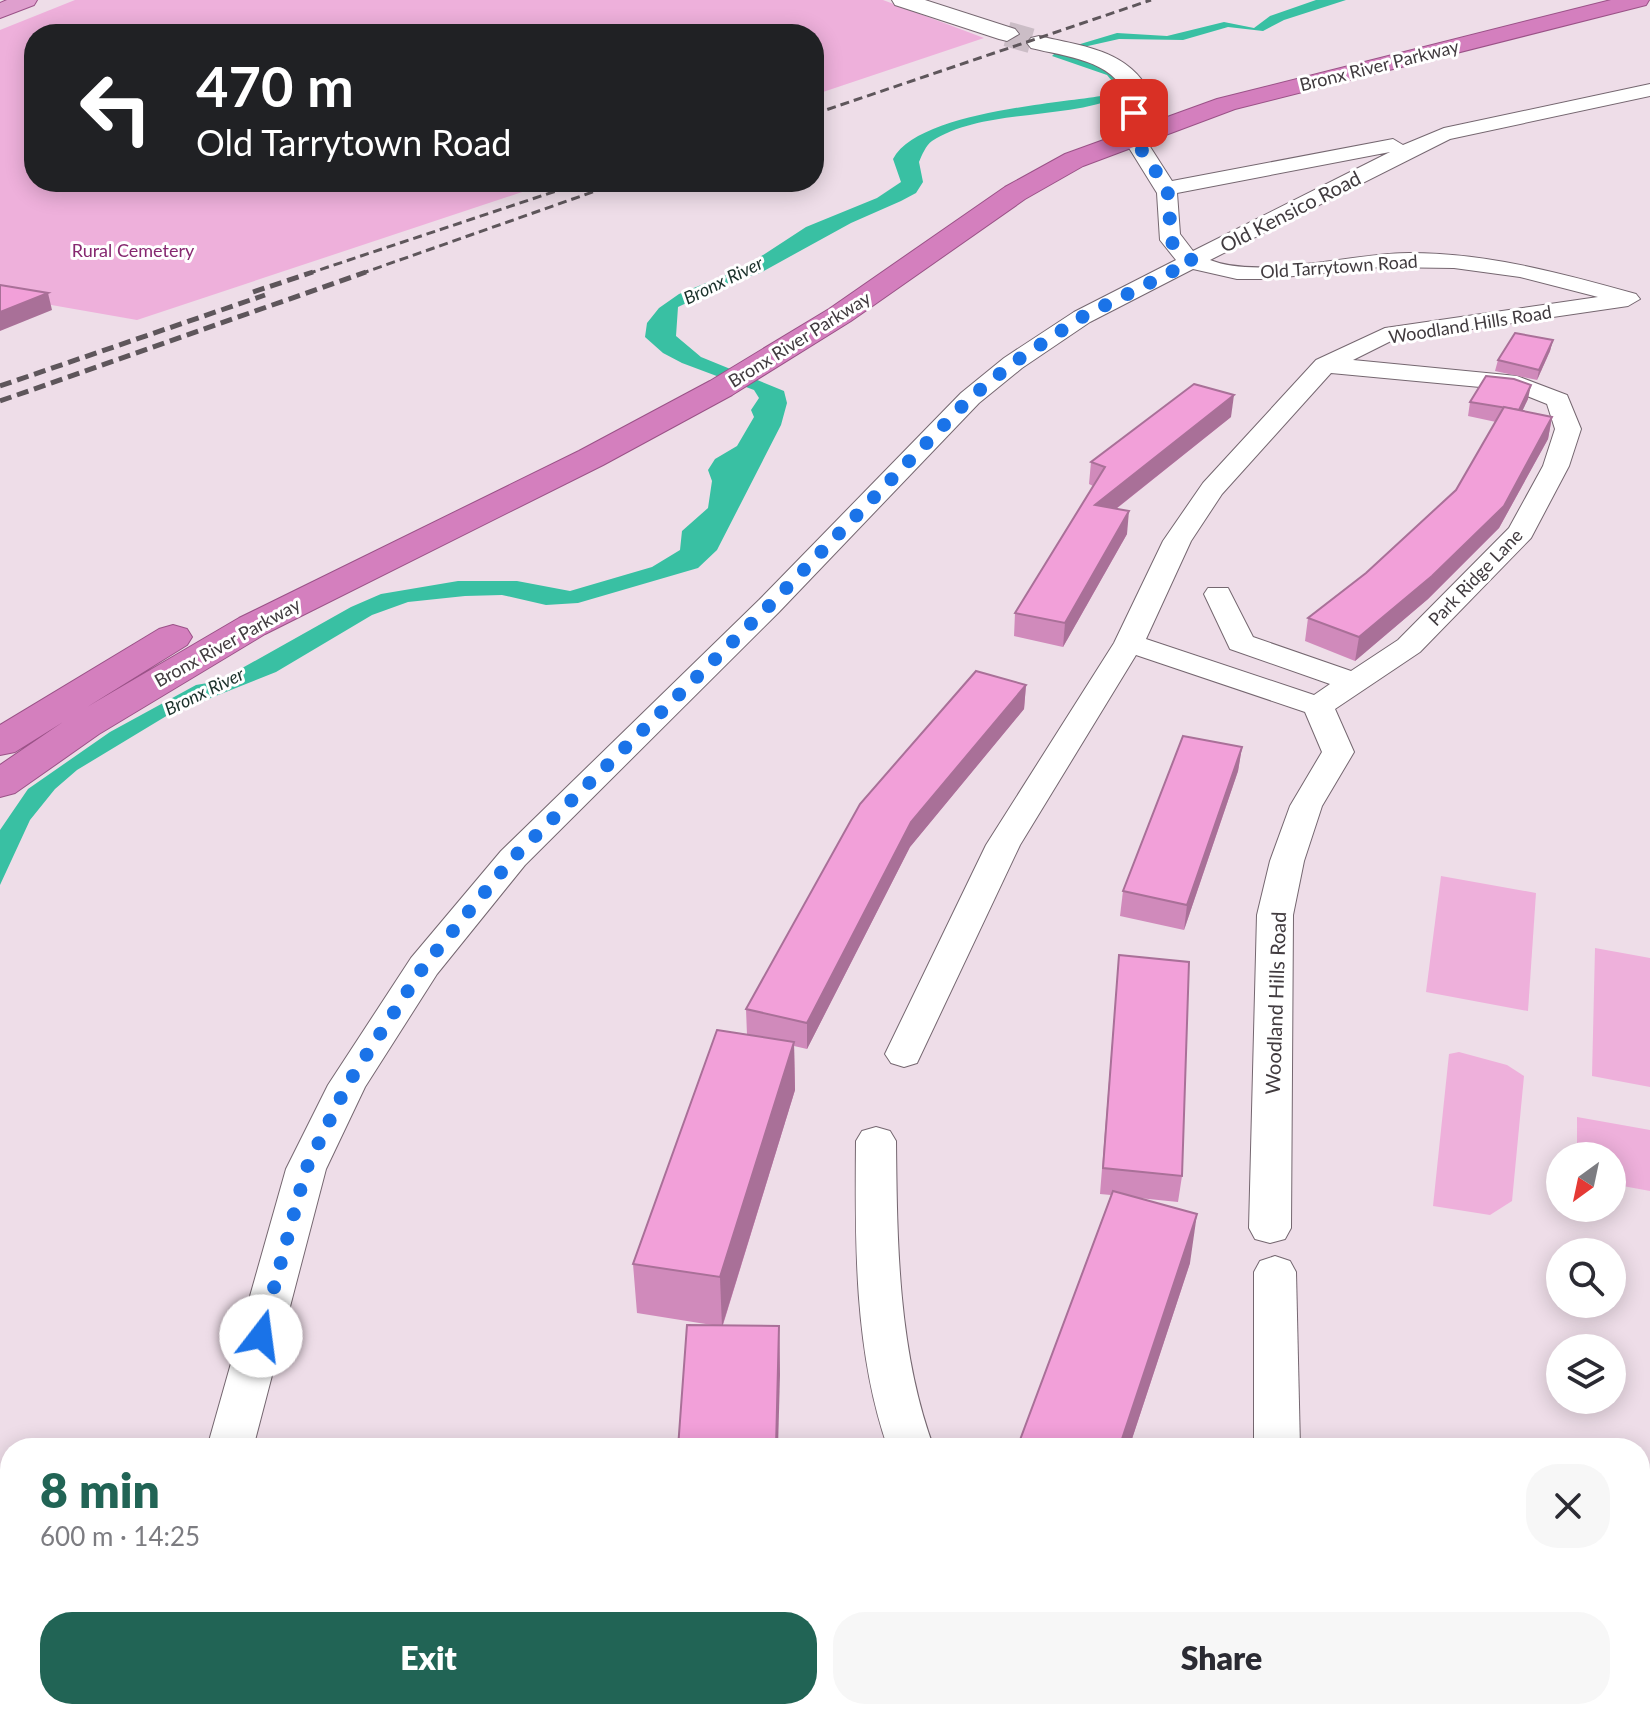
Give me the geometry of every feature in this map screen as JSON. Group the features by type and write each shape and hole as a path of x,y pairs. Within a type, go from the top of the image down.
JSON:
{"highway":[{"name":"Bronx River Parkway","path":"0,743 95,682 233,605 526,462 724,372 863,300 1015,193 1134,124 1544,0"},
{"name":"Bronx River Parkway","path":"1134,124 1638,0"},
{"name":"Bronx River Parkway","path":"0,784 106,712 252,626 591,458 724,372"}],"main road":[{"path":"0,11 26,0"}],"street":[{"path":"903,0 1007,34"},
{"path":"930,9 958,0"},
{"path":"1046,45 1116,64 1127,73 1140,97 1134,124 1170,206 1168,224 1174,247 1193,261"},
{"name":"Old Kensico Road","path":"233,1438 306,1169 347,1085 424,966 513,858 769,606 970,398 1013,363 1082,317 1422,143 1444,134 1650,90"},
{"name":"Old Kensico Road","path":"1165,189 1422,143"},
{"name":"Old Tarrytown Road","path":"1193,261 1221,270 1253,273 1370,261 1454,261 1563,279 1639,303"},
{"name":"Woodland Hills Road","path":"904,1054 1003,845 1129,643 1177,541 1212,489 1325,365 1385,335 1639,303"},
{"name":"Park Ridge Lane","path":"1318,706 1409,646 1521,532 1556,466 1568,429 1558,400 1517,383 1325,365"},
{"path":"1218,594 1241,643 1353,682"},
{"path":"1129,643 1318,706"},
{"path":"1225,675 1241,643"},
{"name":"Woodland Hills Road","path":"1270,1228 1275,915 1287,861 1306,806 1338,752 1318,706"},
{"path":"876,1141 876,1237 894,1401 907,1438"},
{"path":"1275,1272 1277,1438"}],"green space":[{"name":"Rural Cemetery","path":"75,0 883,0 984,38 824,92 824,24 24,24 24,192 522,192 137,320 0,296 0,30"},
{"path":"1441,876 1536,893 1528,1011 1426,992"},
{"path":"1595,948 1650,958 1650,1087 1592,1076"},
{"path":"1459,1052 1507,1065 1524,1076 1512,1201 1490,1215 1433,1206 1449,1054"},
{"path":"1577,1117 1650,1130 1650,1191 1626,1187 1626,1142 1577,1142"}],"water":[{"name":"Bronx River","path":"1316,0 1346,0 1284,20 1263,31 1228,27 1183,40 1119,39 1079,48 1071,56 1116,76 1124,89 1120,97 1074,109 998,119 952,131 932,141 924,150 919,162 923,182 916,193 851,223 760,273 733,281 678,307 676,336 701,357 784,391 787,403 781,425 717,550 698,568 578,603 546,605 502,595 465,596 408,602 372,615 276,672 168,715 77,770 55,789 30,820 0,885 0,830 28,789 110,732 196,685 219,681 351,607 381,594 458,581 517,581 570,591 652,567 680,550 682,531 708,508 712,481 708,470 715,459 737,446 754,417 751,410 759,398 754,390 663,353 645,337 647,323 659,308 679,294 743,268 806,227 877,198 901,182 893,159 907,143 929,131 988,113 1101,96 1112,81 1107,75 1052,56 1057,51 1117,33 1167,36 1224,22 1254,28 1270,16"}],"building":[{"path":"0,285 48,293 0,312"},
{"path":"1515,333 1553,340 1539,370 1498,360"},
{"path":"1486,376 1514,379 1531,385 1519,410 1470,402"},
{"path":"1194,384 1234,395 1095,505 1129,511 1065,623 1015,613 1105,467 1091,462"},
{"path":"1504,407 1552,417 1504,506 1432,576 1359,637 1308,618 1366,573 1456,490"},
{"path":"976,671 1026,685 911,822 807,1023 746,1009 860,804"},
{"path":"1183,736 1242,747 1187,905 1123,891"},
{"path":"1119,955 1189,962 1182,1176 1103,1168"},
{"path":"717,1030 794,1042 720,1277 633,1264"},
{"path":"1113,1191 1197,1214 1122,1438 1021,1438"},
{"path":"687,1325 779,1326 776,1438 679,1438"}],"tunnel":[{"path":"1007,34 1039,43"}],"railway":[{"path":"824,111 1151,0"},
{"path":"253,292 553,192"},
{"path":"360,274 593,192"},
{"path":"0,401 366,272"},
{"path":"0,386 265,295"}],"route":[{"path":"261,1336 306,1169 347,1085 424,966 513,858 769,606 970,398 1013,363 1082,317 1193,261 1174,247 1168,224 1170,206 1165,189 1139,150 1133,135 1134,113"}]}
